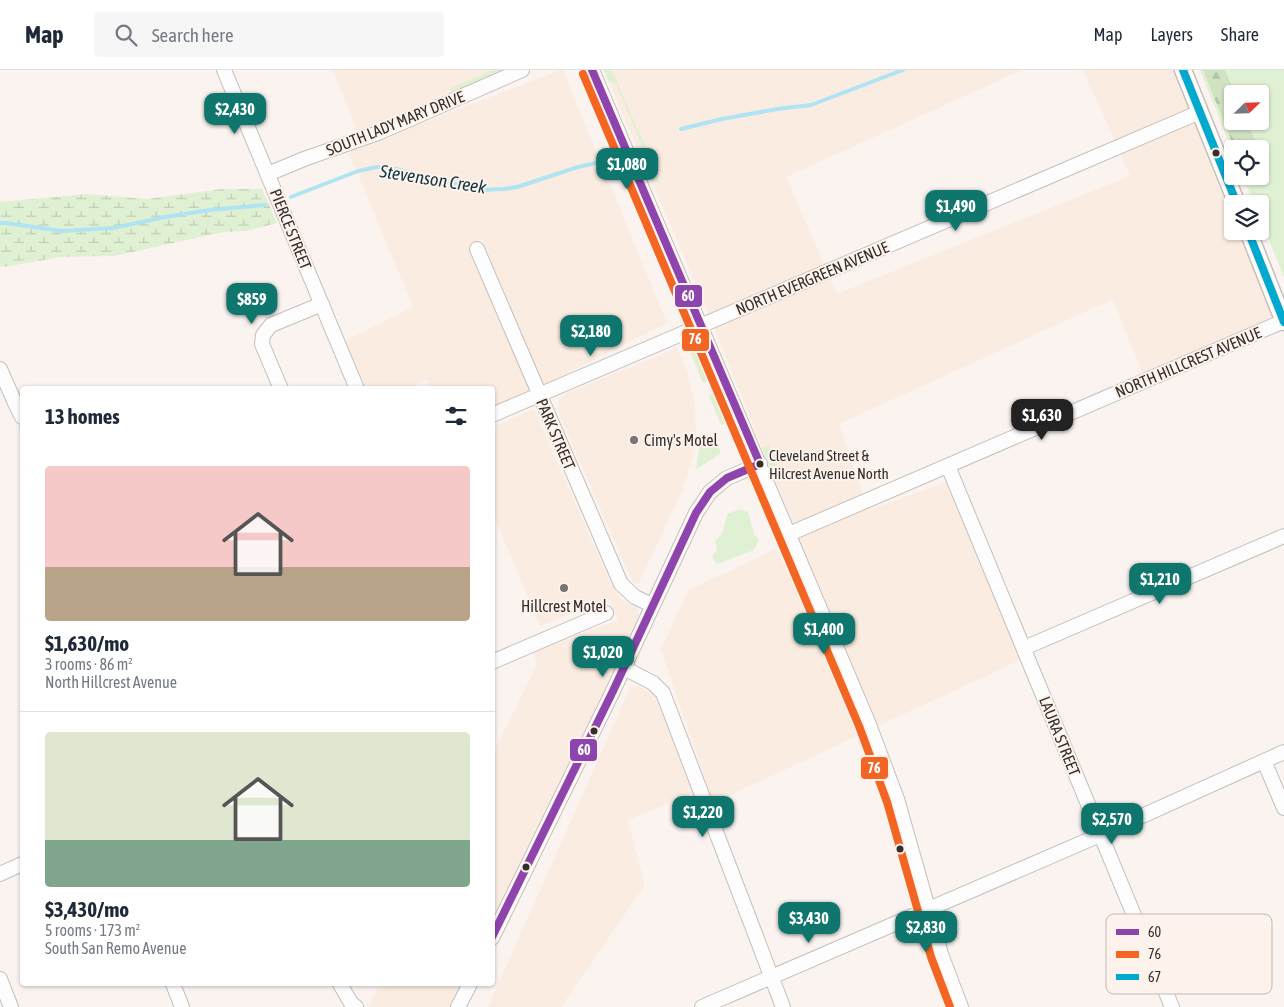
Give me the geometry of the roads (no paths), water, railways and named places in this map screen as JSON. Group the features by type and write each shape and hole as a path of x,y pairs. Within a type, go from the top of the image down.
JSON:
{"main road":[{"path":"1183,70 1233,195"},
{"path":"1252,240 1284,321"}],"street":[{"name":"PIERCE STREET","path":"224,70 356,386"},
{"name":"SOUTH LADY MARY DRIVE","path":"268,174 378,133 522,70"},
{"path":"592,70 868,722 897,798 941,954 961,1007"},
{"name":"NORTH EVERGREEN AVENUE","path":"495,414 1200,112"},
{"name":"PARK STREET","path":"477,248 621,584 634,597 652,605"},
{"path":"280,386 262,344 263,335 271,325 322,304"},
{"name":"NORTH HILLCREST AVENUE","path":"789,534 1284,321"},
{"path":"0,369 20,413"},
{"path":"495,932 624,668 696,513 710,492 727,478 760,464"},
{"name":"LAURA STREET","path":"948,466 1133,914"},
{"path":"1024,648 1284,536"},
{"path":"495,661 606,613"},
{"path":"624,668 653,683 664,693 770,977 783,1007"},
{"path":"702,1007 1100,835 1284,752"},
{"path":"1264,761 1284,808"},
{"path":"0,874 20,865"},
{"path":"0,979 11,1007"},
{"path":"174,986 182,1007"},
{"path":"341,986 351,1003 356,1007"},
{"path":"458,1007 469,986"},
{"name":"LAURA STREET","path":"1167,994 1172,1007"}],"waterway":[{"name":"Stevenson Creek","path":"681,129 722,119 811,105 903,70"},
{"name":"Stevenson Creek","path":"291,197 358,171 377,167 396,169 480,190 517,187 578,167 605,161"},
{"name":"Stevenson Creek","path":"0,223 62,231 113,228 210,210 265,205"}],"place":[{"name":"Cimy's Motel","path":"634,440"},
{"name":"Cleveland Street & Hilcrest Avenue North","path":"760,464"},
{"name":"Hillcrest Motel","path":"564,588"}]}
